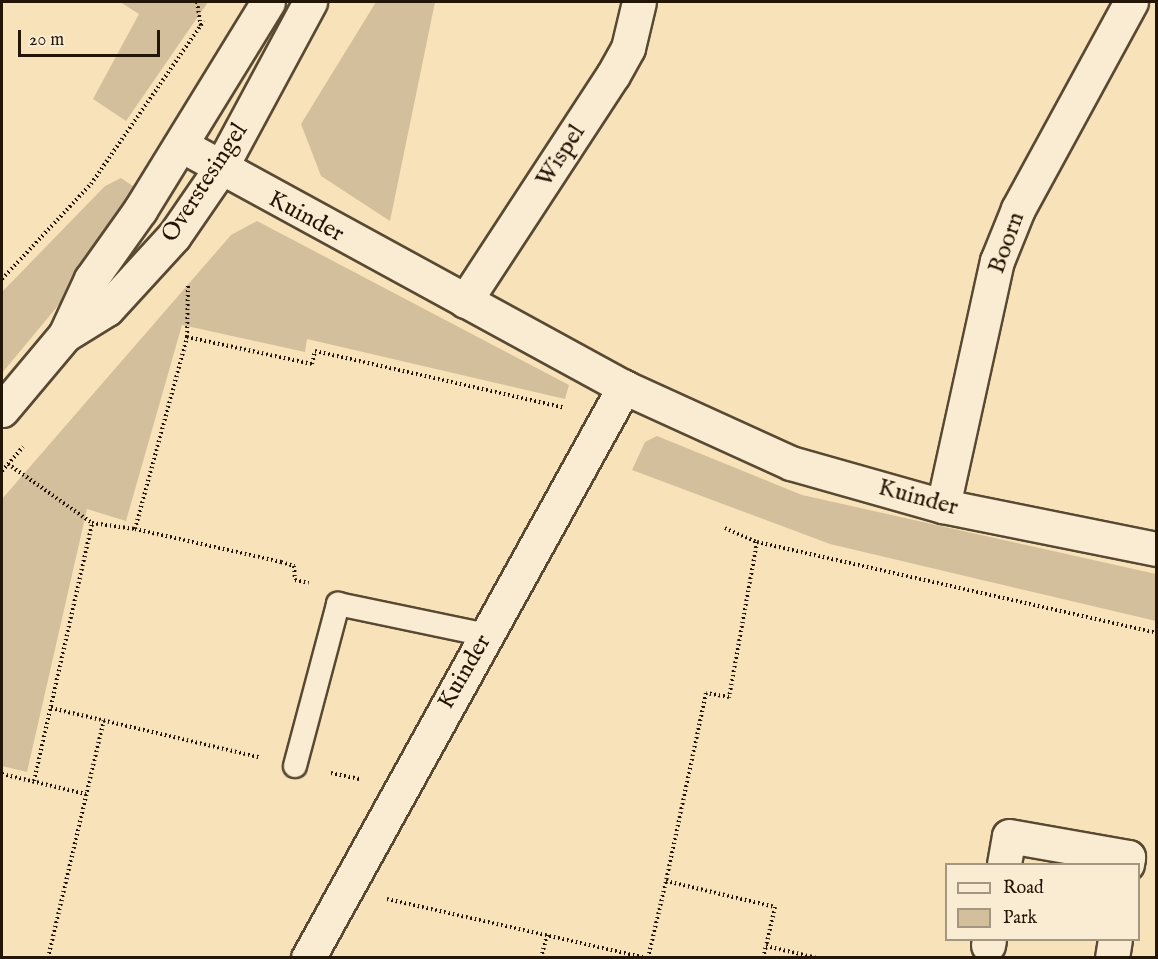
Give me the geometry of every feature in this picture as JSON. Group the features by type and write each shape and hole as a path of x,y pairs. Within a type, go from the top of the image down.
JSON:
{"street":[{"name":"Overstesingel","path":"2,410 65,335 91,279 181,145 268,2"},
{"name":"Overstesingel","path":"65,335 107,309 174,236 220,169 310,2"},
{"name":"Wispel","path":"465,301 613,75 628,48 639,2"},
{"name":"Boorn","path":"943,506 997,261 1018,209 1131,2"},
{"name":"Kuinder","path":"181,145 220,169 624,387 791,462 943,506 1156,549"},
{"name":"Kuinder","path":"308,957 624,387"},
{"path":"1004,863 1009,836 1128,857 1127,863"},
{"path":"1112,957 1115,941"}],"lane":[{"path":"295,766 338,604 486,636"}],"path":[{"path":"197,2 200,25"},
{"path":"2,279 91,184 207,17"},
{"path":"135,529 187,337 188,277"},
{"path":"187,337 312,364 315,351 608,418"},
{"path":"8,464 92,523 135,529 288,564 294,566 295,580"},
{"path":"34,781 92,523"},
{"path":"725,528 757,542 1156,633"},
{"path":"345,890 648,957 706,693 729,698 757,542"},
{"path":"51,708 295,766 401,788"},
{"path":"48,957 104,720"},
{"path":"2,774 86,794"},
{"path":"666,881 776,907 763,957"},
{"path":"541,957 547,935"},
{"path":"766,946 817,957"}],"green space":[{"path":"120,2 208,2 126,121 93,99 139,14"},
{"path":"376,2 435,2 390,221 321,176 301,124"},
{"path":"121,178 140,191 66,296 2,373 2,292 105,186"},
{"path":"257,221 569,385 565,399 307,339 305,352 182,325 126,521 87,509 27,772 2,766 2,499 231,235"},
{"path":"657,436 802,495 1156,574 1156,621 830,544 632,470 645,442"}]}
